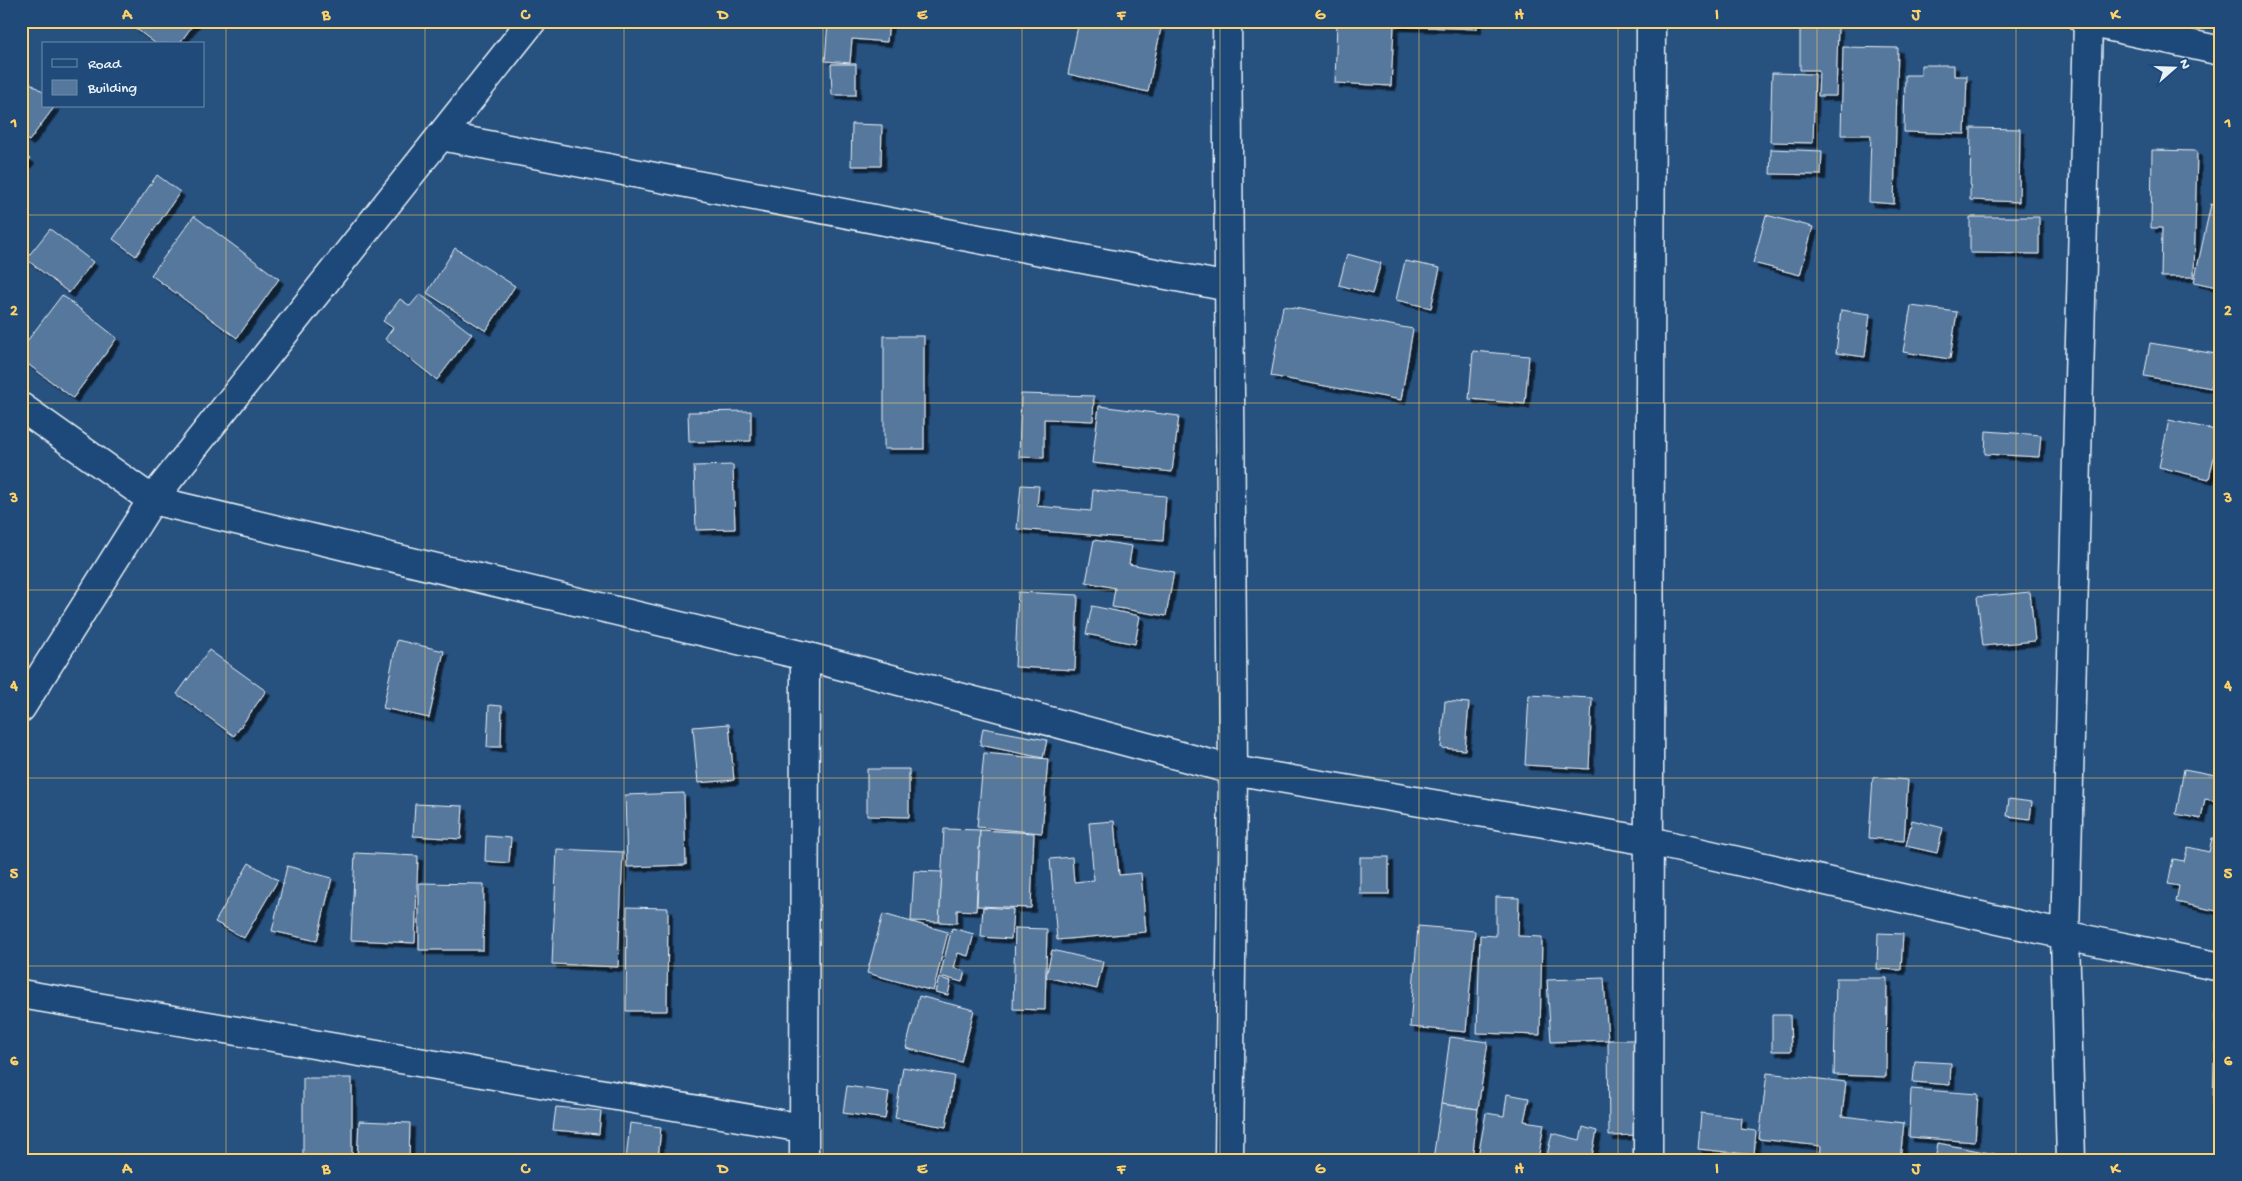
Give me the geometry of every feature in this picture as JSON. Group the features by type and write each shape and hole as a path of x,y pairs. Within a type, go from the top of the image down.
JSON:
{"street":[{"path":"21,708 152,500 532,21"},
{"path":"1227,21 1233,770 1229,1160"},
{"path":"1648,1160 1651,21"},
{"path":"2071,1160 2065,935 2086,22 2221,51"},
{"path":"441,136 1229,287"},
{"path":"21,407 152,500 805,656 1233,770 1649,841 2065,935 2221,967"},
{"path":"804,1160 805,656"},
{"path":"21,994 803,1128"}],"building":[{"path":"126,21 196,21 180,42 153,42"},
{"path":"828,21 889,21 887,42 852,39 850,63 825,61"},
{"path":"1079,21 1129,21 1161,28 1148,92 1068,74"},
{"path":"1337,21 1477,21 1477,29 1394,26 1391,86 1335,83"},
{"path":"1800,26 1838,27 1836,96 1818,96 1819,70 1800,70"},
{"path":"1843,47 1898,48 1894,204 1869,202 1871,135 1841,135"},
{"path":"831,64 856,64 856,95 832,95"},
{"path":"1921,65 1954,65 1954,76 1967,76 1965,134 1904,132 1905,75 1921,75"},
{"path":"1772,73 1815,74 1813,143 1770,142"},
{"path":"21,76 42,92 42,108 54,108 29,141 21,136"},
{"path":"852,124 882,125 881,166 851,166"},
{"path":"1971,128 2020,129 2019,202 1970,200"},
{"path":"1771,149 1822,151 1821,175 1770,174"},
{"path":"2152,150 2197,151 2194,277 2161,277 2162,228 2151,228"},
{"path":"21,153 30,159 21,170"},
{"path":"157,175 180,192 136,256 113,239"},
{"path":"2211,204 2221,207 2221,288 2194,282"},
{"path":"1766,215 1813,227 1800,275 1753,263"},
{"path":"194,216 279,279 237,338 151,275"},
{"path":"1970,217 2039,217 2039,254 1970,253"},
{"path":"50,229 93,262 69,293 26,259"},
{"path":"455,248 515,286 486,331 427,293"},
{"path":"1347,254 1381,263 1372,294 1339,285"},
{"path":"1405,261 1440,268 1431,308 1396,300"},
{"path":"420,294 472,334 437,380 385,339 393,328 383,321 400,299 410,306"},
{"path":"62,295 117,338 73,398 21,359 21,349"},
{"path":"1283,306 1413,329 1401,400 1271,376"},
{"path":"1911,306 1957,312 1950,359 1903,352"},
{"path":"1841,310 1870,314 1865,357 1836,353"},
{"path":"884,336 924,336 924,449 884,449"},
{"path":"2150,343 2216,354 2211,388 2144,376"},
{"path":"1473,351 1529,356 1525,404 1469,399"},
{"path":"1021,394 1094,396 1093,421 1044,419 1044,458 1019,457"},
{"path":"1099,406 1179,416 1172,472 1092,463"},
{"path":"751,411 751,441 689,442 688,412"},
{"path":"2169,420 2220,431 2209,479 2159,467"},
{"path":"1986,431 2041,435 2039,457 1985,454"},
{"path":"733,465 735,529 696,530 694,466"},
{"path":"1021,485 1039,486 1037,506 1091,511 1093,490 1166,496 1163,541 1017,529"},
{"path":"1094,540 1132,546 1129,564 1174,572 1166,616 1112,607 1115,588 1086,582"},
{"path":"1018,592 1078,595 1075,670 1015,667"},
{"path":"2030,592 2035,641 1983,646 1977,597"},
{"path":"1092,606 1140,616 1135,644 1086,634"},
{"path":"397,640 444,651 429,718 383,708"},
{"path":"209,650 266,691 234,736 177,694"},
{"path":"1529,695 1592,698 1589,769 1525,765"},
{"path":"1445,701 1469,703 1465,750 1441,748"},
{"path":"489,705 502,706 501,747 487,747"},
{"path":"729,724 734,780 698,783 693,727"},
{"path":"983,728 1047,740 1043,758 980,745"},
{"path":"984,753 1048,759 1042,833 977,827"},
{"path":"867,769 909,769 909,817 867,816"},
{"path":"2184,769 2221,776 2221,802 2205,799 2201,819 2176,814"},
{"path":"1873,777 1908,780 1904,841 1869,838"},
{"path":"684,793 686,865 627,867 625,795"},
{"path":"2009,799 2032,802 2030,819 2007,816"},
{"path":"415,804 463,806 461,839 413,836"},
{"path":"1912,820 1943,828 1937,853 1906,846"},
{"path":"1114,821 1119,875 1141,873 1146,932 1057,940 1050,859 1072,857 1074,882 1094,880 1089,823"},
{"path":"944,829 980,830 976,911 957,910 957,923 939,922"},
{"path":"980,830 1034,833 1031,908 977,906"},
{"path":"486,836 511,838 509,863 485,861"},
{"path":"2212,838 2221,839 2221,912 2176,902 2179,886 2168,884 2173,859 2184,861 2188,847 2209,852"},
{"path":"557,849 623,852 618,967 552,964"},
{"path":"355,853 418,856 415,943 351,940"},
{"path":"1360,857 1389,857 1389,894 1360,894"},
{"path":"249,863 278,880 244,938 215,922"},
{"path":"287,866 332,878 317,941 272,931"},
{"path":"914,871 942,872 939,922 911,921"},
{"path":"419,883 484,884 483,950 419,950"},
{"path":"1496,897 1519,898 1518,936 1542,937 1540,1035 1477,1033 1480,935 1496,936"},
{"path":"627,907 668,908 667,1011 626,1011"},
{"path":"983,907 1013,909 1011,939 981,937"},
{"path":"883,914 948,932 933,991 867,973"},
{"path":"1418,926 1475,931 1466,1032 1410,1027"},
{"path":"952,928 974,934 968,956 958,953 954,968 965,971 962,982 940,976"},
{"path":"1015,928 1047,929 1045,1010 1013,1009"},
{"path":"1878,933 1903,934 1901,970 1877,969"},
{"path":"1052,950 1103,962 1097,989 1046,977"},
{"path":"939,978 951,981 948,995 935,992"},
{"path":"1604,978 1608,1040 1551,1042 1547,980"},
{"path":"1836,978 1887,978 1886,1077 1834,1075"},
{"path":"919,996 974,1010 961,1062 906,1048"},
{"path":"2216,1006 2221,1006 2221,1062 2216,1062"},
{"path":"1772,1015 1790,1015 1791,1051 1772,1051"},
{"path":"1450,1037 1488,1042 1478,1109 1441,1104"},
{"path":"1608,1040 1634,1040 1636,1135 1609,1136"},
{"path":"1915,1061 1951,1063 1950,1085 1913,1082"},
{"path":"2214,1063 2221,1063 2221,1108 2213,1108"},
{"path":"903,1067 954,1076 946,1127 895,1118"},
{"path":"1767,1073 1846,1082 1842,1116 1904,1123 1900,1160 1820,1160 1821,1146 1759,1139"},
{"path":"303,1078 352,1078 352,1160 303,1160"},
{"path":"847,1086 889,1092 885,1119 843,1113"},
{"path":"1911,1089 1978,1094 1975,1142 1909,1137"},
{"path":"1507,1094 1529,1098 1524,1121 1544,1124 1538,1160 1494,1160 1478,1157 1486,1113 1504,1116"},
{"path":"1441,1104 1478,1109 1472,1160 1433,1160"},
{"path":"556,1107 601,1111 599,1134 553,1130"},
{"path":"2216,1111 2221,1112 2221,1133 2213,1132"},
{"path":"1701,1113 1742,1118 1741,1129 1756,1131 1754,1155 1698,1149"},
{"path":"359,1121 410,1123 409,1160 357,1160"},
{"path":"630,1123 661,1127 658,1160 626,1160"},
{"path":"1583,1127 1597,1131 1591,1160 1546,1160 1552,1133 1580,1140"},
{"path":"1938,1143 2015,1158 2015,1160 1935,1160"}]}
